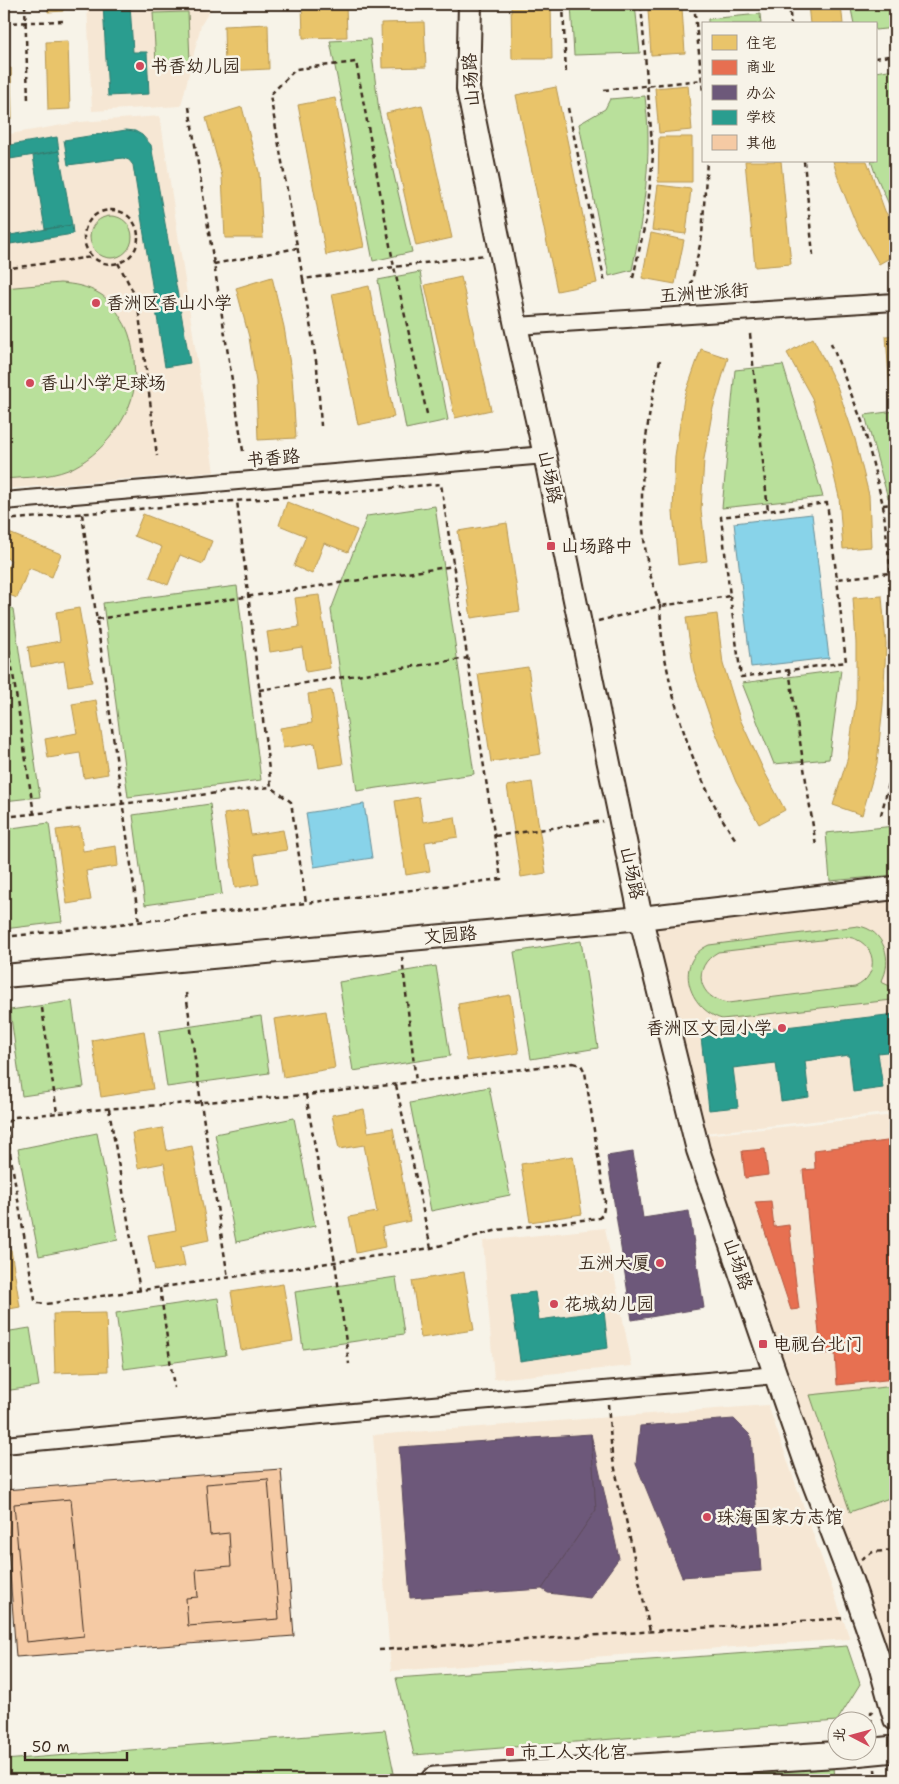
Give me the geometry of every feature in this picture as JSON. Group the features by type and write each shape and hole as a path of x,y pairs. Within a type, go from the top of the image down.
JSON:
{"main road":[{"path":"434,1780 844,1754 895,1749"}],"street":[{"name":"山场路","path":"470,4 468,89 641,918 698,1150 806,1463 846,1567 878,1658 895,1719"},
{"name":"五洲世派街","path":"516,326 895,302"},
{"name":"书香路","path":"4,501 545,454"},
{"name":"文园路","path":"4,976 641,918 895,888"},
{"path":"4,1445 777,1375"}],"path":[{"path":"25,4 28,102"},
{"path":"563,4 566,75"},
{"path":"633,278 647,215 653,156 641,4"},
{"path":"604,90 702,80 694,4"},
{"path":"789,4 791,22"},
{"path":"4,23 66,21"},
{"path":"876,58 895,55"},
{"path":"321,426 317,367 270,95 296,70 356,62 394,267 427,414"},
{"path":"188,107 243,451"},
{"path":"568,108 605,283"},
{"path":"692,285 702,236 707,162"},
{"path":"804,162 813,255"},
{"path":"107,210 115,210 130,218 138,234 137,244 133,252 127,259 118,263 100,262 92,257 84,242 86,225 98,213 107,210"},
{"path":"214,264 297,248"},
{"path":"303,279 501,253"},
{"path":"4,270 92,257"},
{"path":"118,263 137,299 157,456"},
{"path":"750,334 768,511"},
{"path":"831,343 863,424 883,505 895,610"},
{"path":"660,360 649,413 643,457 642,514 648,567 660,606 663,651 677,708 697,767 724,823 736,840"},
{"path":"4,520 441,484 500,879 4,937"},
{"path":"237,501 271,787"},
{"path":"827,503 846,662 742,677 720,517 768,511 827,503"},
{"path":"883,505 895,504"},
{"path":"82,514 139,922"},
{"path":"97,619 454,566"},
{"path":"837,579 891,573"},
{"path":"598,621 660,606 730,596"},
{"path":"4,614 34,814"},
{"path":"259,690 468,658"},
{"path":"789,670 816,846"},
{"path":"881,815 894,764 895,744"},
{"path":"4,817 271,787 291,802 306,903"},
{"path":"495,836 621,818"},
{"path":"400,940 416,1082"},
{"path":"186,993 228,1278"},
{"path":"42,1008 57,1113"},
{"path":"581,1064 585,1072 605,1201 603,1214 599,1218 498,1230 431,1248 46,1304 38,1303 35,1300 8,1144 7,1127 9,1121 14,1117 201,1102 306,1096 416,1082 581,1064"},
{"path":"396,1085 431,1248"},
{"path":"306,1096 335,1262 349,1364"},
{"path":"109,1109 140,1291"},
{"path":"160,1288 174,1388"},
{"path":"606,1390 612,1455 650,1631"},
{"path":"846,1567 873,1552 895,1550"},
{"path":"379,1650 863,1617"}],"shaded area":[{"name":"书香幼儿园","path":"87,4 214,4 201,25 181,106 92,111"},
{"name":"香洲区香山小学","path":"160,116 214,472 4,489 4,135 80,122"},
{"name":"香洲区文园小学","path":"895,888 895,1112 695,1134 648,944 665,915"},
{"path":"895,1115 895,1708 697,1136"},
{"name":"花城幼儿园","path":"605,1228 632,1366 494,1379 483,1241"},
{"path":"768,1405 850,1639 391,1671 373,1435"}],"green space":[{"path":"571,4 635,4 640,53 574,55"},
{"path":"850,4 895,4 895,28 876,30 876,22 854,22"},
{"path":"188,12 190,62 156,63 153,13"},
{"path":"760,14 761,22 708,22 708,19"},
{"path":"370,39 379,111 412,252 373,261 330,41"},
{"path":"895,69 895,218 871,162 876,162 876,72"},
{"path":"645,96 648,130 646,186 632,270 609,276 579,124 605,109 610,99"},
{"path":"111,216 126,222 132,237 126,252 111,258 96,252 90,237 96,222"},
{"path":"420,272 448,420 406,429 378,280"},
{"path":"60,283 90,289 103,296 118,313 127,329 134,359 135,376 129,407 114,433 80,464 53,474 4,479 4,288"},
{"path":"783,365 823,497 722,508 735,370"},
{"path":"895,411 895,497 888,498 865,415"},
{"path":"435,506 474,774 357,791 331,610 367,516"},
{"path":"237,586 261,780 128,797 103,603"},
{"path":"4,603 13,609 40,797 4,801"},
{"path":"841,670 829,759 774,764 742,683"},
{"path":"210,804 222,894 145,905 133,815"},
{"path":"49,823 62,922 4,929 4,829"},
{"path":"895,826 895,875 830,881 826,833"},
{"path":"858,926 867,928 874,933 884,947 887,965 881,982 890,986 892,1000 722,1019 710,1014 701,1005 693,995 689,984 688,973 691,962 698,952 709,945","holes":["847,937 864,944 869,951 872,967 864,982 855,987 728,1003 710,995 702,982 701,974 704,966 709,958 718,952"]},
{"path":"581,941 598,1048 531,1059 514,952"},
{"path":"436,966 450,1056 353,1071 339,982"},
{"path":"72,1001 84,1087 22,1096 10,1010"},
{"path":"261,1016 269,1073 167,1087 159,1031"},
{"path":"489,1087 510,1195 431,1211 410,1103"},
{"path":"294,1118 315,1226 236,1242 215,1134"},
{"path":"97,1133 118,1240 39,1256 18,1149"},
{"path":"396,1277 404,1334 303,1349 295,1292"},
{"path":"218,1298 226,1355 124,1369 116,1313"},
{"path":"30,1328 39,1386 4,1391 4,1332"},
{"path":"895,1386 895,1444 892,1445 895,1496 850,1512 810,1395"},
{"path":"847,1646 860,1684 843,1712 826,1712 826,1722 414,1755 396,1678"},
{"path":"385,1730 394,1773 284,1780 4,1780 4,1760"},
{"path":"834,1767 835,1780 655,1780"}],"water":[{"path":"812,514 829,658 751,667 734,523"},
{"path":"364,804 372,858 314,867 306,813"}],"building: 住宅":[{"path":"48,4 63,4 63,11 48,12"},
{"path":"302,4 346,4 347,37 303,38"},
{"path":"511,4 551,4 552,59 512,59"},
{"path":"808,4 841,4 843,22 810,22"},
{"path":"682,8 685,53 651,55 648,10"},
{"path":"424,22 426,67 382,68 381,23"},
{"path":"268,24 269,69 225,71 224,26"},
{"path":"68,41 70,109 48,110 46,42"},
{"path":"4,68 11,68 12,118 4,119"},
{"path":"688,85 692,130 659,133 655,88"},
{"path":"556,87 597,283 557,291 516,95"},
{"path":"335,98 364,247 326,255 298,105"},
{"path":"422,105 452,238 416,246 386,113"},
{"path":"242,107 259,172 263,238 225,238 222,176 206,118"},
{"path":"659,137 692,137 692,182 658,182"},
{"path":"745,162 781,162 791,264 755,267"},
{"path":"833,162 867,162 885,211 895,227 895,255 879,264 857,226"},
{"path":"658,185 691,189 686,234 652,230"},
{"path":"651,233 684,240 675,284 642,278"},
{"path":"272,277 284,327 292,377 296,438 258,440 256,382 249,337 236,288"},
{"path":"461,277 491,410 455,418 425,285"},
{"path":"369,286 394,417 358,425 332,294"},
{"path":"895,335 895,405 891,405 886,336"},
{"path":"813,338 837,386 855,439 869,495 871,547 843,549 839,497 827,446 812,398 787,353"},
{"path":"701,349 728,358 713,408 704,459 701,510 707,561 678,565 673,512 675,456 684,398"},
{"path":"287,502 357,530 348,552 324,543 312,574 294,566 306,536 279,525"},
{"path":"143,514 212,541 203,564 180,555 168,585 150,577 162,547 134,536"},
{"path":"507,523 520,611 471,618 458,531"},
{"path":"4,531 61,554 52,577 29,568 17,598 4,593 4,577 11,560 4,557"},
{"path":"319,595 330,668 306,672 302,647 270,652 267,632 299,627 295,598"},
{"path":"882,596 886,644 883,705 877,763 862,815 833,805 848,757 856,700 856,643 853,598"},
{"path":"79,608 92,682 68,686 64,661 31,667 28,647 60,641 56,612"},
{"path":"717,614 723,664 740,719 764,771 785,810 759,824 736,782 713,726 694,671 686,618"},
{"path":"528,667 541,754 491,762 478,674"},
{"path":"332,690 343,764 319,768 315,743 283,748 280,728 312,723 308,694"},
{"path":"96,700 108,774 84,778 80,753 48,758 45,739 77,733 72,704"},
{"path":"532,782 546,873 521,877 507,786"},
{"path":"419,797 423,822 455,817 458,837 425,842 430,871 406,875 395,801"},
{"path":"247,810 251,835 283,830 287,850 254,855 259,884 235,888 224,814"},
{"path":"80,827 83,851 116,846 118,866 86,871 91,900 67,904 56,830"},
{"path":"510,995 519,1053 467,1061 458,1004"},
{"path":"326,1011 335,1068 283,1077 274,1019"},
{"path":"144,1031 153,1089 101,1097 92,1040"},
{"path":"364,1109 368,1132 393,1128 410,1221 382,1227 385,1247 356,1253 349,1217 377,1212 364,1145 339,1149 332,1115"},
{"path":"163,1128 167,1151 192,1146 209,1240 181,1246 185,1266 155,1271 148,1235 176,1230 164,1163 138,1168 132,1133"},
{"path":"573,1156 582,1214 530,1222 521,1164"},
{"path":"11,1250 20,1307 4,1310 4,1251"},
{"path":"464,1272 474,1330 421,1338 412,1281"},
{"path":"283,1284 293,1341 241,1350 231,1292"},
{"path":"106,1313 108,1371 55,1373 53,1314"}],"building: 商业":[{"path":"895,1140 895,1379 837,1385 835,1353 821,1354 803,1170 815,1169 814,1150"},
{"path":"765,1149 768,1175 745,1178 742,1151"},
{"path":"771,1201 774,1227 789,1225 799,1309 791,1310 755,1202"}],"building: 办公":[{"name":"五洲大厦","path":"633,1152 643,1218 689,1211 704,1308 632,1320 607,1156"},
{"name":"珠海国家方志馆","path":"734,1419 751,1436 761,1571 682,1577 636,1464 640,1426"},
{"path":"591,1434 596,1510 542,1589 410,1598 399,1447"},
{"path":"591,1434 619,1558 590,1598 548,1593 542,1589 596,1510"}],"building: 学校":[{"path":"103,4 130,4 133,52 147,52 149,94 108,96"},
{"path":"126,130 135,131 142,135 151,145 190,363 165,367 133,165 129,160 123,158 68,165 64,140"},
{"path":"57,137 59,151 4,160 4,146"},
{"path":"59,151 72,225 45,229 33,156"},
{"path":"72,225 73,234 4,245 4,236"},
{"path":"895,1014 895,1051 878,1053 883,1088 853,1092 849,1055 805,1061 809,1097 781,1101 776,1063 733,1068 738,1107 709,1110 701,1037"},
{"path":"535,1292 539,1320 604,1311 608,1348 520,1361 511,1295"}],"building: 其他":[{"path":"281,1469 294,1636 16,1657 4,1490"},
{"path":"268,1479 279,1619 188,1626 186,1598 198,1597 196,1569 231,1566 229,1533 210,1535 206,1484"},
{"path":"71,1499 84,1636 26,1642 14,1504"}],"place":[{"name":"书香幼儿园","path":"140,66"},
{"name":"香洲区香山小学","path":"96,303"},
{"name":"香山小学足球场","path":"30,383"},
{"name":"山场路中","path":"551,546"},
{"name":"香洲区文园小学","path":"782,1028"},
{"name":"五洲大厦","path":"660,1263"},
{"name":"花城幼儿园","path":"554,1304"},
{"name":"电视台北门","path":"763,1344"},
{"name":"珠海国家方志馆","path":"707,1517"},
{"name":"市工人文化宫","path":"510,1752"}]}
